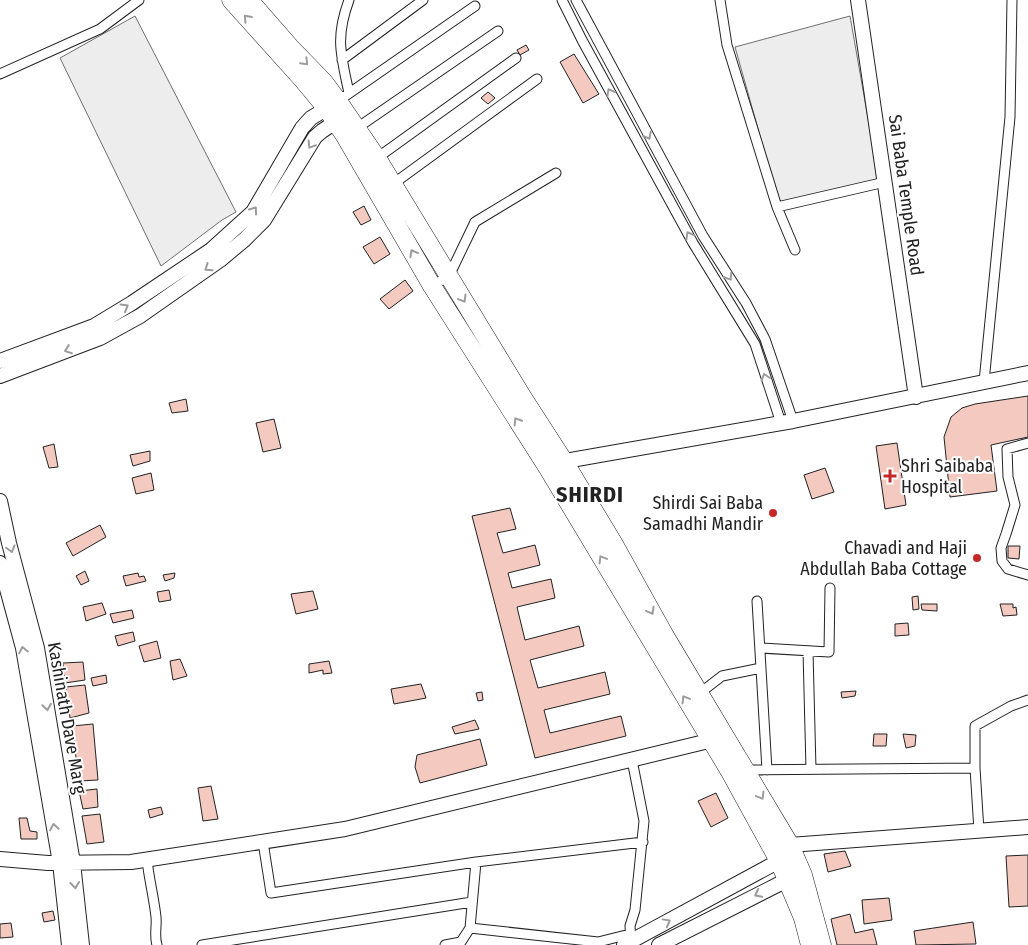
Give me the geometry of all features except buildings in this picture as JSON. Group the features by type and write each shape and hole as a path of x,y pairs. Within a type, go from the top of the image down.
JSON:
{"highway":[{"path":"231,0 303,80 342,111 432,286 718,739 745,770 790,845 802,918 810,945"},
{"path":"249,0 290,48 323,81 342,111 377,158 522,398 565,463 700,693 718,739 776,856 795,877 822,945"}],"street":[{"path":"0,74 100,29 139,0"},
{"path":"342,111 340,40 342,20 349,0"},
{"path":"342,60 423,0"},
{"path":"562,0 693,243 755,344 787,422"},
{"path":"576,0 703,236 746,303 765,339 787,422"},
{"path":"720,0 727,45 777,207 795,250"},
{"name":"Sai Baba Temple Road","path":"858,0 916,396"},
{"path":"984,382 1010,117 1012,0"},
{"path":"0,376 100,338 140,316 220,260 264,220 316,137 342,111 475,6"},
{"path":"0,361 94,326 211,250 253,212 302,128 310,118 342,111 498,31"},
{"path":"377,158 516,58"},
{"path":"393,184 537,79"},
{"path":"432,286 449,276 474,222 556,173"},
{"path":"777,207 885,182"},
{"path":"549,470 571,460 787,422 1028,373"},
{"path":"1028,444 1006,449 1008,477 1015,505 1000,548 1002,561 1008,569 1028,575"},
{"name":"Kashinath Dave Marg","path":"0,501 37,648 66,863 69,945"},
{"name":"Kashinath Dave Marg","path":"0,563 23,648 82,945"},
{"path":"760,648 829,652 830,588"},
{"path":"756,601 767,770"},
{"path":"808,651 811,769"},
{"path":"700,693 722,676 761,668"},
{"path":"979,831 975,768 975,726 1011,706 1028,700"},
{"path":"0,858 66,863 131,862 345,829 718,739"},
{"path":"630,941 630,926 635,910 644,821 632,760"},
{"path":"745,770 975,768"},
{"path":"470,928 598,942 630,941 689,910 776,856 790,845 1028,827"},
{"path":"263,842 271,893 476,862 643,842"},
{"path":"147,860 148,877 156,917 157,945"},
{"path":"445,945 460,944 470,928 476,862"},
{"path":"659,945 795,877"},
{"path":"202,945 472,902"},
{"path":"689,910 696,926"}],"shaded area":[{"path":"135,16 236,212 222,220 161,266 60,58"},
{"path":"850,16 879,181 779,203 735,47"}],"place":[{"name":"Shri Saibaba Hospital","path":"890,476"},
{"name":"Shirdi Sai Baba Samadhi Mandir","path":"773,513"},
{"name":"Chavadi and Haji Abdullah Baba Cottage","path":"977,558"}],"district":[{"name":"SHIRDI","path":"590,494"}]}
